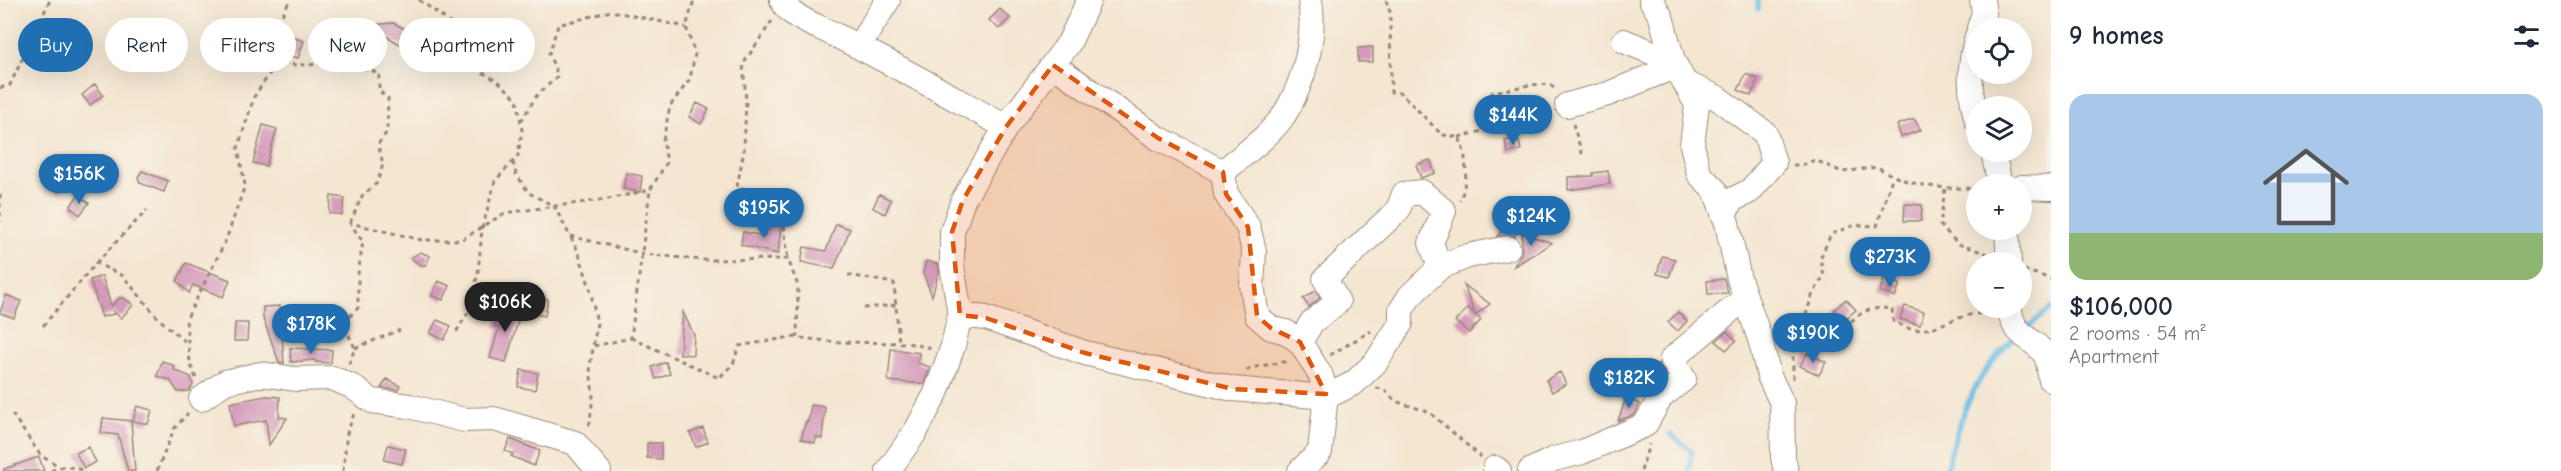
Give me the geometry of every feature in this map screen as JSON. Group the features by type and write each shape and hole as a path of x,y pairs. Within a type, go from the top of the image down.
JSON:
{"street":[{"path":"859,46 888,0"},
{"path":"888,471 916,431 936,393 951,351 960,315 952,265 952,232 963,200 1006,127 1069,43 1089,0"},
{"path":"1223,172 1283,116 1306,61 1312,33 1310,0"},
{"path":"1651,0 1661,17 1678,70 1697,105 1692,145 1699,174 1715,190 1769,376 1782,403 1783,457 1786,471"},
{"path":"1982,0 1982,18"},
{"path":"783,2 804,20 859,46 1006,127"},
{"path":"1624,41 1678,70 1765,133 1774,163 1750,190 1734,199 1723,214"},
{"path":"1053,65 1158,138 1223,172"},
{"path":"1567,105 1608,94 1678,70"},
{"path":"1223,172 1226,194 1248,227 1254,251 1252,286 1257,316 1270,328 1286,332 1300,342 1321,376 1326,394 1320,452 1300,471"},
{"path":"2032,187 2051,188"},
{"path":"1300,342 1312,322 1338,302 1325,279 1398,210 1404,194 1422,192 1444,211 1431,243 1440,267"},
{"path":"960,315 986,318 1085,353 1233,389 1315,396 1354,383 1376,362 1401,322 1401,310 1410,296 1440,267 1468,256 1508,248"},
{"path":"1530,471 1554,459 1582,452 1646,425 1661,397 1684,379 1672,359 1745,298"},
{"path":"2013,318 2026,339 2046,356 2051,380"},
{"path":"201,399 225,382 261,374 295,379 332,378 372,401 409,406 464,420 494,419 575,443 599,471"}],"path":[{"path":"0,88 10,85 50,0"},
{"path":"281,18 290,0"},
{"path":"419,0 452,22 475,53 480,71 499,82 516,99 522,130 518,156 495,181 482,229 478,273 469,311 455,334"},
{"path":"631,338 644,254 650,190 668,162 663,140 670,106 690,80 694,54 686,27 694,0"},
{"path":"1386,0 1390,12 1391,92 1401,93 1442,135 1459,137 1483,131 1482,108 1492,92 1550,84 1567,105 1583,158"},
{"path":"783,2 743,64 746,100 744,150 736,187 770,197 783,216 788,260 798,286 797,338"},
{"path":"520,121 537,95 558,75 549,54 558,25 611,11 686,27"},
{"path":"296,65 344,64 379,73 379,91 388,98 387,132 378,144 383,164 377,183 362,196 350,223"},
{"path":"157,471 174,429 201,399 190,363 186,320 226,240 245,185 238,148 254,97 271,72"},
{"path":"1444,211 1458,204 1467,180 1464,149 1459,137"},
{"path":"1774,163 1802,165 1815,160 1842,172 1878,167 1892,177 1945,189 1966,188"},
{"path":"513,162 516,174 530,193 554,206 570,236 590,288 597,323 590,366 593,396 590,427 575,443"},
{"path":"1782,403 1794,376 1793,352 1812,296 1824,275 1820,259 1831,234 1855,225 1877,226 1892,177"},
{"path":"1945,189 1940,225 1958,244 1980,252"},
{"path":"350,223 422,240 461,240 505,213 608,200 650,190"},
{"path":"0,194 0,222"},
{"path":"43,326 96,263 147,210"},
{"path":"342,471 355,348 344,323 358,308 358,274 363,242 350,223"},
{"path":"570,236 644,254 702,260 788,260"},
{"path":"96,263 123,276 159,319 189,345"},
{"path":"2032,273 2051,279"},
{"path":"848,275 894,283 899,343"},
{"path":"864,308 897,306"},
{"path":"1803,324 1833,320 1846,326 1861,312 1873,307 1892,309 1893,321 1911,329 1932,327 1966,316"},
{"path":"355,348 400,330"},
{"path":"593,346 631,338 689,366 697,366 719,378 733,364 739,346 797,338 899,343 951,351"},
{"path":"1354,383 1384,389 1395,401 1429,412 1497,470"},
{"path":"12,414 41,456 59,466 70,466 85,471"},
{"path":"51,471 59,466"}],"highlighted area":[{"path":"1053,65 1158,138 1223,172 1226,194 1248,227 1257,316 1271,328 1300,342 1326,394 1233,389 1085,353 986,318 960,315 952,232 963,200 1006,127"}],"building":[{"path":"1000,9 1010,18 999,29 989,20"},
{"path":"394,23 399,26 399,44 387,37 387,24"},
{"path":"296,38 304,41 298,58 296,57"},
{"path":"1373,47 1373,62 1358,62 1358,48"},
{"path":"1746,74 1758,79 1751,96 1738,90"},
{"path":"95,84 103,95 90,105 82,95"},
{"path":"697,103 709,109 701,124 689,117"},
{"path":"1914,119 1921,130 1901,137 1897,125"},
{"path":"263,125 277,129 266,166 253,163"},
{"path":"1518,138 1521,150 1508,153 1505,141"},
{"path":"1430,160 1435,173 1421,178 1416,165"},
{"path":"54,169 68,179 59,192 45,183"},
{"path":"142,171 168,181 164,192 140,183 138,177"},
{"path":"1608,171 1610,184 1568,190 1568,177 1593,176 1593,173"},
{"path":"626,173 642,176 640,192 623,189"},
{"path":"879,194 891,200 885,214 873,208"},
{"path":"78,195 89,203 80,215 70,207"},
{"path":"331,196 345,198 342,215 329,213"},
{"path":"1508,204 1521,207 1515,236 1497,236 1504,230"},
{"path":"1905,204 1922,205 1921,221 1904,221"},
{"path":"766,223 781,225 778,254 741,245 743,232 765,236"},
{"path":"836,224 850,229 834,269 801,262 804,247 826,251"},
{"path":"1522,233 1552,243 1514,266 1522,252"},
{"path":"420,252 430,256 426,265 420,265 411,258"},
{"path":"1662,256 1675,259 1669,277 1657,274"},
{"path":"926,261 938,264 939,272 932,296 923,273"},
{"path":"186,263 230,280 223,297 193,285 189,293 177,281"},
{"path":"102,276 111,306 119,298 124,298 133,305 121,318 113,311 114,314 102,317 90,280"},
{"path":"1724,279 1728,293 1708,294 1707,281"},
{"path":"1884,279 1900,284 1895,297 1880,291"},
{"path":"438,281 450,286 443,300 432,296"},
{"path":"1464,285 1490,304 1475,315"},
{"path":"1315,291 1320,298 1309,307 1303,299"},
{"path":"6,295 21,301 14,318 0,313"},
{"path":"535,297 548,299 545,316 532,314"},
{"path":"1846,299 1856,310 1844,320 1834,310"},
{"path":"280,306 284,363 279,362 263,318 263,307"},
{"path":"500,306 521,311 506,362 490,358 499,328 495,327"},
{"path":"1905,306 1924,312 1920,325 1900,319"},
{"path":"1468,308 1481,320 1469,333 1455,321"},
{"path":"683,312 694,335 693,355 680,354"},
{"path":"1678,312 1687,321 1678,331 1668,322"},
{"path":"437,320 451,326 444,340 430,333"},
{"path":"235,323 248,323 247,341 234,341"},
{"path":"1727,331 1736,341 1726,350 1716,341"},
{"path":"290,348 332,350 331,363 315,362 315,360 291,362"},
{"path":"891,349 919,353 918,363 930,367 924,384 888,381"},
{"path":"1807,353 1826,362 1819,375 1800,366"},
{"path":"162,361 175,366 174,370 191,377 193,385 189,391 178,392 170,380 157,376"},
{"path":"666,362 670,374 656,379 652,367"},
{"path":"1659,363 1665,376 1647,393 1637,381"},
{"path":"521,370 538,373 535,390 518,387"},
{"path":"1560,372 1566,384 1552,392 1546,380"},
{"path":"387,379 400,386 398,390 381,388"},
{"path":"266,396 280,397 279,417 287,418 269,445 266,420 234,426 230,403"},
{"path":"1626,398 1640,404 1635,414 1618,421"},
{"path":"811,405 825,407 822,439 816,437 815,443 801,439 806,421 808,422"},
{"path":"137,406 152,410 148,424 133,421"},
{"path":"103,418 131,421 135,471 128,471 118,435 101,433"},
{"path":"703,428 708,442 696,447 690,433"},
{"path":"510,439 540,451 534,466 505,451"},
{"path":"647,443 661,443 661,459 647,458"},
{"path":"388,445 406,449 402,464 384,460"},
{"path":"88,447 96,462 84,468 76,453"},
{"path":"39,457 44,471 4,471 4,469"}],"waterway":[{"path":"1758,0 1758,9"},
{"path":"2026,329 2051,308"},
{"path":"1946,471 1956,434 1970,398 1989,365 2016,337"},
{"path":"1670,434 1692,451 1689,471"}]}
